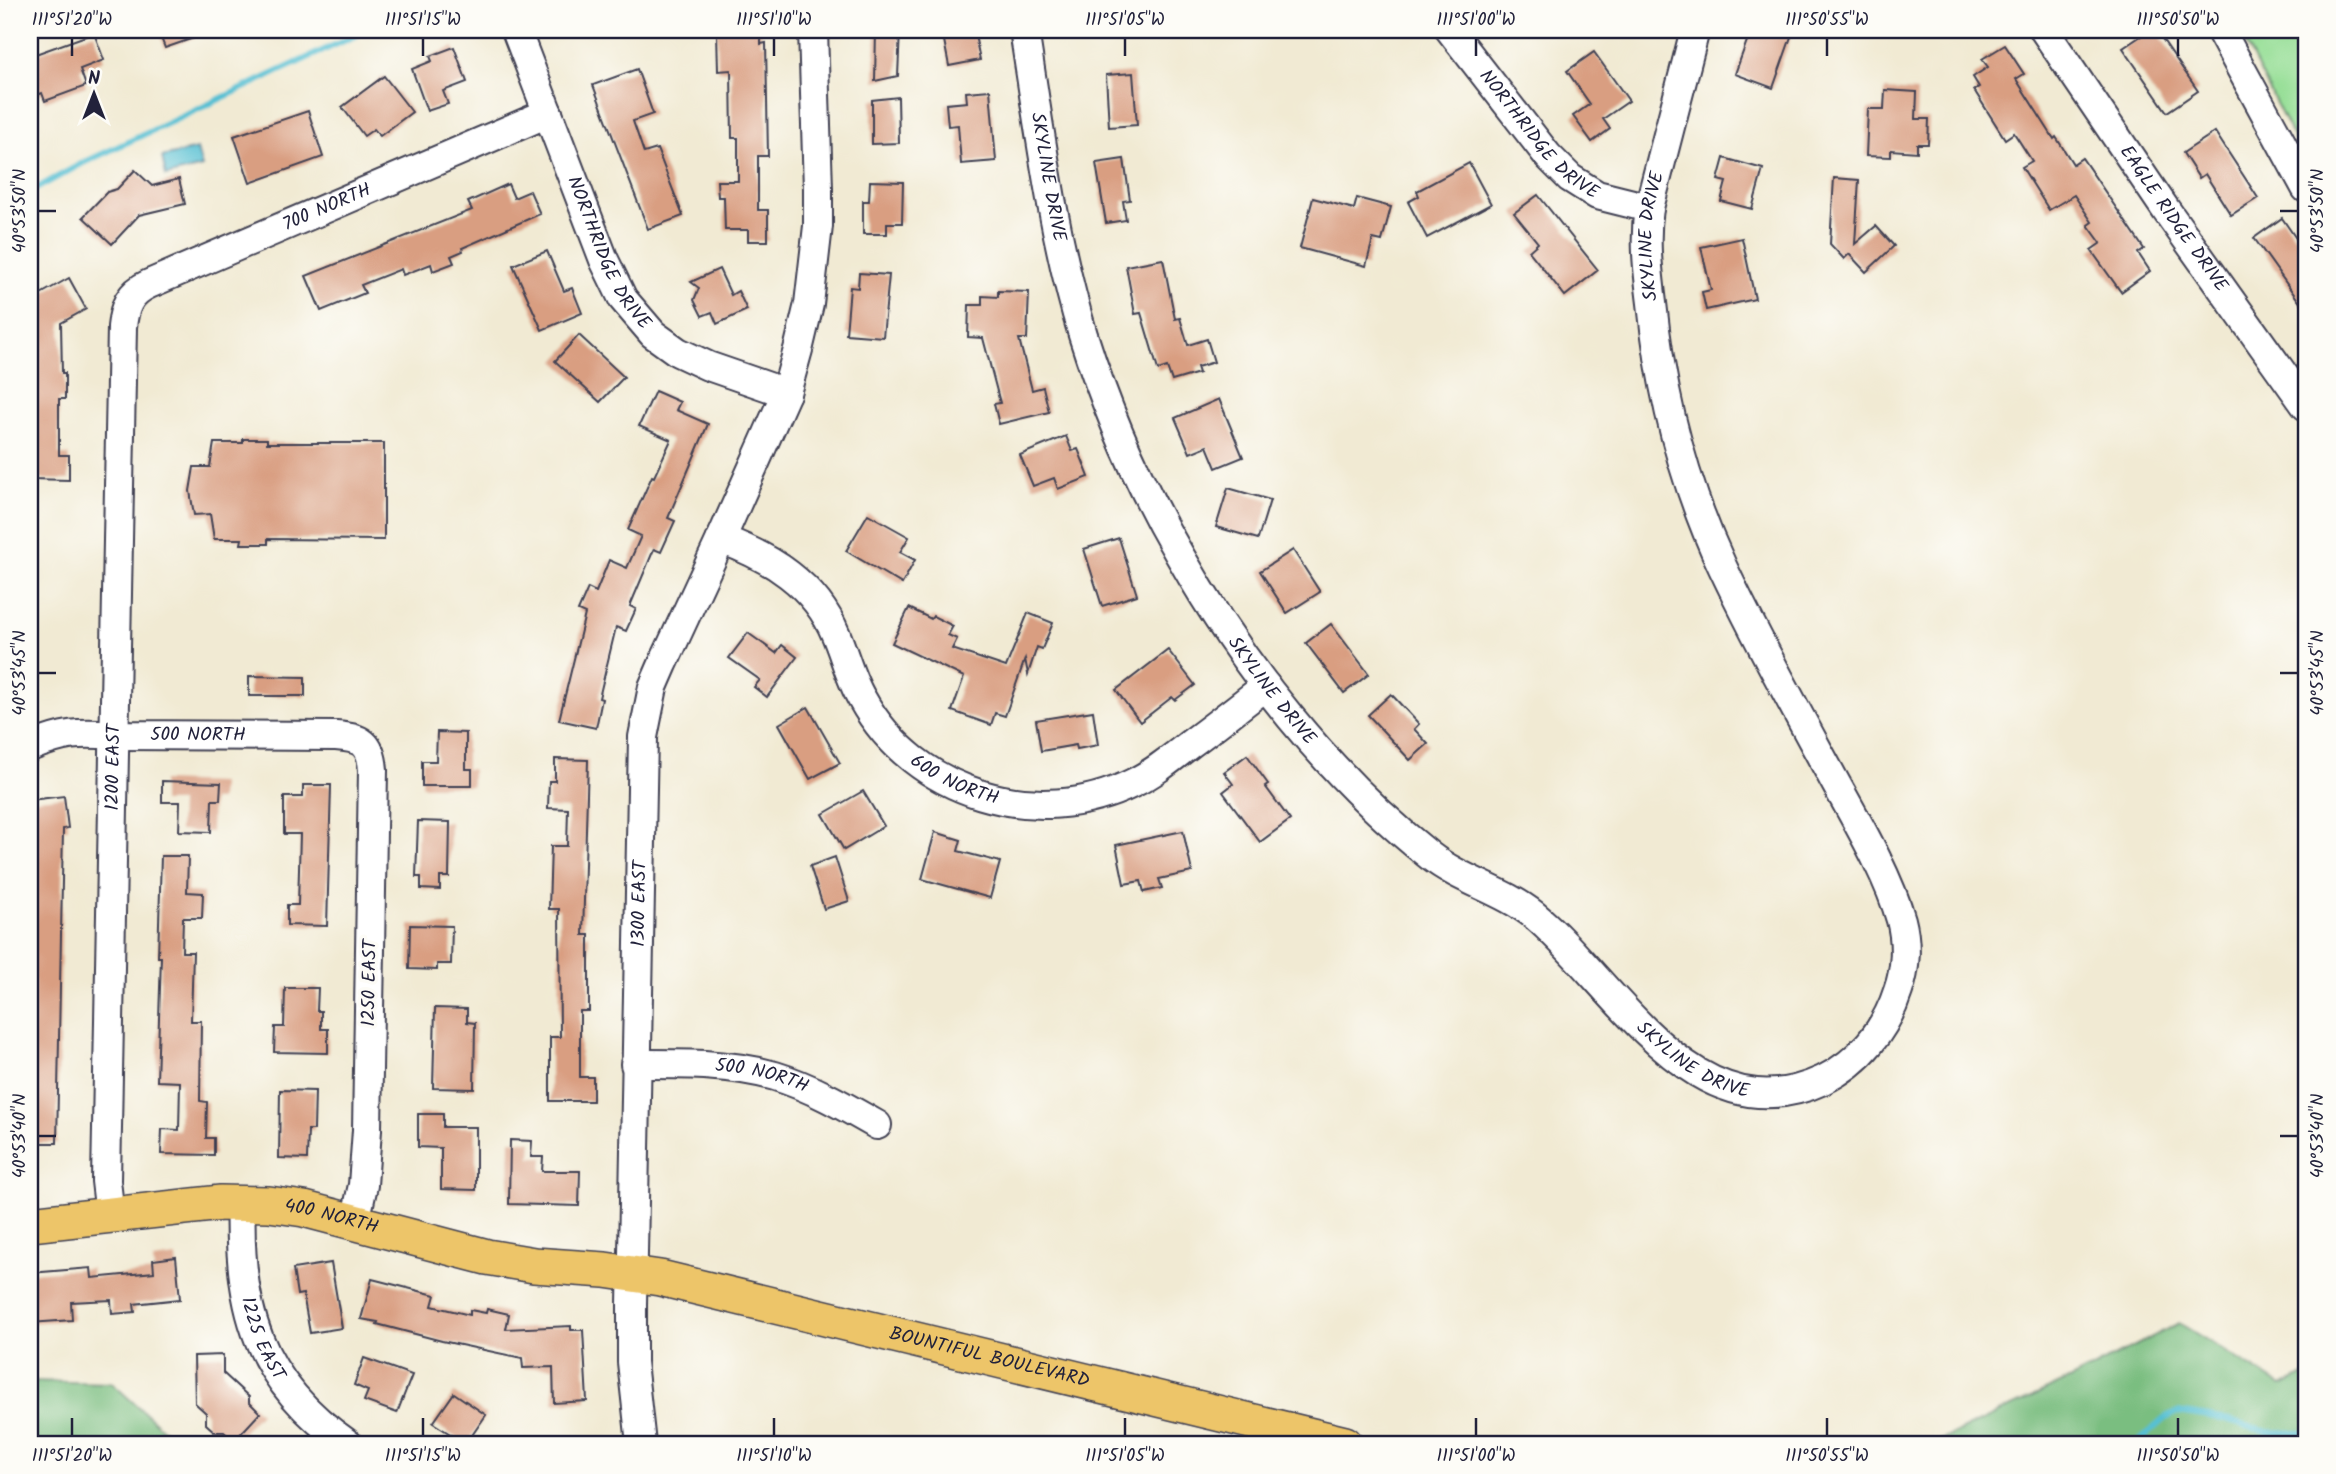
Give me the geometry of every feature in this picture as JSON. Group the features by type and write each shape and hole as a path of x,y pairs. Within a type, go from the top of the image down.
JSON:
{"main road":[{"name":"400 NORTH","path":"30,1224 241,1202 304,1209 464,1252 512,1262 632,1273"},
{"name":"BOUNTIFUL BOULEVARD","path":"632,1273 1345,1444"}],"street":[{"name":"NORTHRIDGE DRIVE","path":"516,30 612,280 636,317 653,334 678,352 708,366 786,393"},
{"path":"786,393 809,304 818,226 813,30"},
{"name":"SKYLINE DRIVE","path":"1024,30 1058,236 1083,335 1135,471 1179,554 1224,628 1266,686 1330,762 1380,812 1432,858 1453,872 1498,893 1528,911 1559,939 1655,1039 1687,1067 1726,1086 1747,1092 1788,1091 1826,1079 1857,1058 1870,1044 1882,1028 1898,993 1905,955 1901,921 1857,821 1727,577 1682,461 1666,393 1655,332 1646,249 1648,208 1695,30"},
{"name":"NORTHRIDGE DRIVE","path":"1450,30 1548,156 1570,178 1597,195 1648,208"},
{"name":"EAGLE RIDGE DRIVE","path":"2044,30 2306,407"},
{"path":"2220,30 2306,188"},
{"name":"700 NORTH","path":"122,320 130,298 141,288 548,113"},
{"name":"1200 EAST","path":"110,1215 106,1181 122,320"},
{"name":"1300 EAST","path":"640,1444 632,1362 632,1273 643,737 653,687 786,393"},
{"name":"600 NORTH","path":"722,539 772,562 809,592 835,633 862,699 888,736 904,753 925,768 974,794 1002,801 1055,804 1110,793 1156,770 1266,686"},
{"name":"500 NORTH","path":"30,747 51,738 78,732 114,735 336,736 356,739 367,745"},
{"name":"1250 EAST","path":"355,1222 363,1185 367,1130 373,770 371,752 367,745"},
{"name":"500 NORTH","path":"635,1064 714,1066 773,1076 803,1086 877,1125"},
{"name":"1225 EAST","path":"241,1202 240,1256 253,1325 261,1345 285,1387 302,1407 321,1426 348,1444"}],"green space":[{"path":"2239,30 2306,30 2306,156 2294,139"},
{"path":"2179,1323 2282,1386 2306,1374 2306,1444 1933,1444 2077,1376"},
{"path":"30,1381 112,1383 179,1444 30,1444"}],"water":[{"path":"197,149 202,167 166,176 162,157"}],"building":[{"path":"158,30 211,30 211,32 165,48"},
{"path":"761,30 761,44 766,43 768,156 758,156 758,210 768,210 768,241 748,241 748,230 725,230 724,197 718,197 717,181 738,181 738,138 732,138 731,70 718,71 717,32"},
{"path":"876,30 900,30 898,76 875,81"},
{"path":"942,30 974,30 980,60 949,66"},
{"path":"1751,30 1768,36 1771,30 1792,34 1773,88 1735,74"},
{"path":"2150,30 2156,30 2198,91 2167,112 2123,48"},
{"path":"94,33 104,60 80,69 86,86 45,101 42,93 30,98 30,56"},
{"path":"2005,45 2024,74 2016,79 2054,139 2056,137 2073,164 2082,158 2144,249 2138,253 2150,271 2121,292 2091,250 2101,243 2088,225 2092,222 2074,195 2049,210 2022,167 2032,161 2014,133 2005,139 1974,90 1979,87 1973,77 1988,67 1982,59"},
{"path":"454,47 467,82 443,91 448,104 427,111 412,69 432,61 430,56"},
{"path":"1594,52 1629,101 1603,119 1610,129 1592,142 1573,116 1590,104 1567,71"},
{"path":"637,69 653,114 633,121 644,153 657,149 683,216 648,229 593,85"},
{"path":"1133,73 1137,125 1109,127 1106,75"},
{"path":"384,76 412,112 380,136 374,129 364,136 342,107"},
{"path":"990,90 996,161 961,164 958,125 948,126 946,104 967,102 966,92"},
{"path":"1885,90 1917,92 1916,119 1929,119 1928,144 1917,144 1917,152 1891,150 1891,157 1866,156 1868,109 1884,109"},
{"path":"898,97 899,143 872,144 872,100"},
{"path":"308,111 323,157 250,183 234,136"},
{"path":"2215,132 2258,198 2231,215 2205,174 2199,178 2183,153"},
{"path":"1724,158 1763,169 1752,209 1721,201 1726,182 1718,180"},
{"path":"1124,159 1130,200 1123,201 1126,220 1106,223 1096,163"},
{"path":"1469,163 1491,204 1427,238 1408,202 1419,196 1417,191"},
{"path":"135,170 152,186 179,179 185,204 139,215 112,244 83,217 107,192 117,189"},
{"path":"1834,178 1859,180 1855,244 1876,226 1894,246 1866,272 1849,254 1844,259 1830,244"},
{"path":"870,181 903,182 902,223 887,223 887,234 863,234 863,201 869,201"},
{"path":"508,184 514,198 530,191 540,214 462,248 463,251 451,256 454,263 433,271 431,264 403,275 401,269 361,285 365,293 321,311 306,276 472,210 468,202"},
{"path":"1538,195 1598,270 1565,296 1529,251 1538,243 1514,213"},
{"path":"1313,198 1354,209 1357,198 1391,207 1382,241 1373,239 1366,266 1300,248"},
{"path":"2282,218 2306,253 2306,311 2254,238"},
{"path":"1742,238 1755,299 1706,310 1702,292 1711,290 1701,247"},
{"path":"547,251 564,291 572,288 582,313 542,330 513,265"},
{"path":"1163,259 1175,319 1180,318 1188,345 1207,339 1214,362 1197,367 1199,373 1172,381 1167,367 1158,370 1141,313 1135,314 1126,266"},
{"path":"719,269 731,295 738,291 747,310 717,324 712,312 702,316 694,300 699,288 691,282"},
{"path":"859,273 889,275 883,337 846,334 850,287 858,288"},
{"path":"69,278 86,309 61,323 65,399 59,399 59,455 69,455 69,480 30,479 30,300"},
{"path":"998,291 1029,292 1027,339 1019,339 1032,390 1043,387 1049,412 999,424 994,404 1000,403 983,338 968,337 969,305 982,305 982,296 998,297"},
{"path":"579,335 624,377 600,402 555,361"},
{"path":"655,391 680,402 676,410 708,424 668,518 675,521 661,552 654,549 630,606 636,609 626,631 616,627 599,698 602,699 596,728 559,720 585,614 578,611 588,588 596,592 609,560 627,568 641,536 628,530 671,440 639,426"},
{"path":"1219,399 1243,457 1216,468 1207,446 1190,453 1175,418"},
{"path":"1066,436 1072,451 1078,449 1089,477 1058,489 1054,478 1033,486 1020,455"},
{"path":"243,439 267,439 267,443 384,443 384,540 268,539 268,544 241,544 242,539 214,539 210,514 194,515 190,491 194,467 210,467 214,443 243,443"},
{"path":"1228,488 1270,500 1258,539 1216,527"},
{"path":"868,514 909,537 900,552 915,560 902,584 846,551"},
{"path":"1119,538 1137,595 1102,606 1084,549"},
{"path":"1293,550 1320,592 1287,613 1260,571"},
{"path":"909,608 953,626 948,635 957,639 952,649 1006,667 1028,613 1053,623 1042,649 1037,647 1028,674 1025,659 1005,716 995,713 991,725 952,711 964,677 892,643"},
{"path":"1331,624 1369,674 1344,693 1306,643"},
{"path":"748,633 776,653 782,645 797,657 767,697 754,687 760,680 729,658"},
{"path":"1168,650 1195,685 1175,700 1172,697 1140,722 1116,690"},
{"path":"249,676 305,677 305,696 249,696"},
{"path":"1391,694 1419,724 1414,729 1428,744 1410,760 1368,715"},
{"path":"808,707 840,763 810,779 779,724"},
{"path":"1093,711 1098,745 1077,749 1076,745 1041,751 1036,720"},
{"path":"437,732 466,733 466,769 472,769 472,786 422,786 422,761 436,761"},
{"path":"1247,755 1290,820 1260,842 1223,792 1233,784 1224,772"},
{"path":"555,759 588,760 583,935 589,935 589,1011 580,1011 580,1077 593,1077 593,1101 550,1101 550,1037 560,1037 559,909 549,909 551,846 567,846 568,809 548,808 549,781 555,781"},
{"path":"162,781 221,783 220,800 212,800 211,832 179,831 180,802 162,802"},
{"path":"303,785 331,785 327,926 287,925 287,905 298,905 300,834 284,834 284,797 303,797"},
{"path":"863,791 884,826 844,850 823,814"},
{"path":"64,796 68,828 63,829 57,1143 30,1143 30,1122 34,1122 35,1084 30,1084 34,973 30,973 30,949 33,866 36,866 32,832 30,833 30,800"},
{"path":"418,821 450,822 449,877 440,877 440,890 421,889 421,877 416,877"},
{"path":"1183,831 1192,872 1159,879 1162,888 1144,892 1141,881 1124,884 1116,845"},
{"path":"935,832 961,840 958,851 1000,862 990,898 922,879"},
{"path":"161,856 188,856 187,892 203,893 202,918 183,918 182,952 193,952 191,1021 201,1021 200,1101 207,1102 206,1138 214,1138 214,1155 161,1154 162,1129 179,1130 180,1082 157,1081"},
{"path":"835,857 849,901 824,909 810,866"},
{"path":"410,925 452,926 451,964 437,964 437,970 409,969"},
{"path":"285,988 318,988 317,1011 321,1011 321,1029 328,1029 328,1053 274,1052 275,1027 284,1027"},
{"path":"435,1008 467,1009 467,1022 475,1023 474,1089 433,1088"},
{"path":"280,1090 315,1091 314,1130 308,1130 307,1159 279,1158"},
{"path":"418,1114 443,1114 443,1127 476,1127 476,1190 441,1189 441,1148 418,1147"},
{"path":"510,1140 532,1141 531,1157 543,1157 542,1171 580,1171 579,1206 509,1204"},
{"path":"176,1257 180,1299 134,1304 135,1312 112,1314 111,1300 71,1302 72,1320 30,1323 30,1273 91,1268 92,1278 154,1272 153,1260"},
{"path":"331,1263 342,1328 310,1333 303,1294 297,1295 293,1269"},
{"path":"372,1279 435,1295 432,1306 470,1315 470,1310 486,1313 487,1309 509,1314 506,1329 571,1326 571,1330 583,1330 587,1401 554,1403 553,1367 523,1368 522,1358 442,1341 361,1319"},
{"path":"223,1355 223,1373 249,1397 249,1402 260,1413 234,1441 224,1432 215,1432 206,1424 206,1413 195,1403 194,1356"},
{"path":"364,1358 412,1375 397,1413 364,1401 368,1391 354,1385"},
{"path":"454,1393 486,1415 466,1444 433,1423"}],"waterway":[{"path":"30,192 83,163 367,30"},
{"path":"2136,1444 2164,1419 2178,1412 2222,1419 2267,1432 2306,1433"}]}
